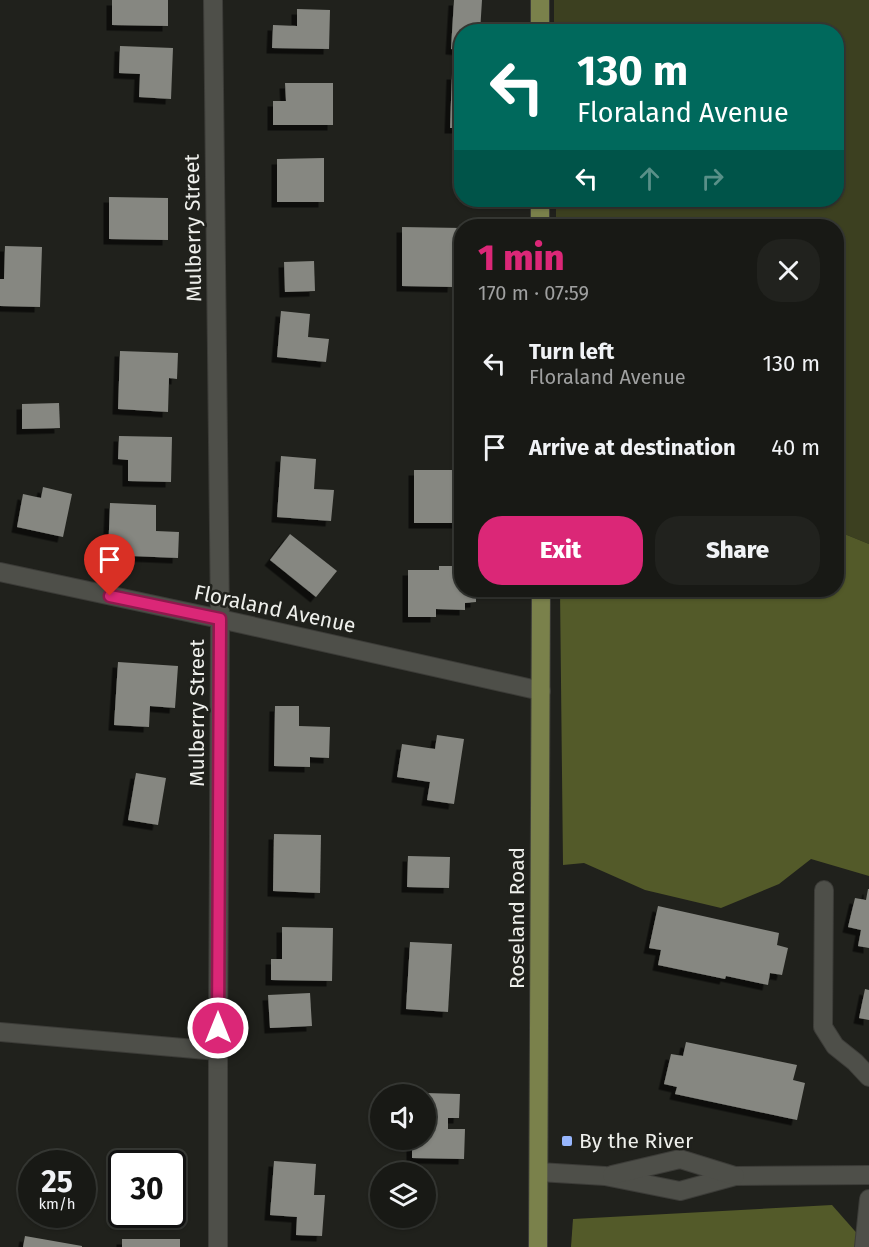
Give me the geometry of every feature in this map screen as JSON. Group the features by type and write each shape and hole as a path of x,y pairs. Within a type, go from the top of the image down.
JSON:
{"main road":[{"path":"540,0 540,24"},
{"name":"Roseland Road","path":"538,1247 541,597"}],"street":[{"name":"Mulberry Street","path":"213,0 220,619 218,1247"},
{"name":"Floraland Avenue","path":"0,572 541,691"},
{"path":"824,890 823,1027 835,1046 869,1077"},
{"path":"0,1032 218,1051"},
{"path":"631,1176 680,1159 735,1176"},
{"path":"680,1159 680,1191"},
{"path":"539,1172 631,1176 680,1191 735,1176 869,1175"},
{"path":"863,1246 869,1199"}],"green space":[{"path":"554,0 869,0 869,544 844,534 844,219 556,219 556,207 844,207 844,24 554,24"},
{"path":"844,534 869,544 869,876 811,859 779,884 721,908 645,890 584,863 563,865 560,597 844,597"},
{"path":"832,1205 869,1247 571,1247 573,1219"}],"building":[{"path":"112,0 168,0 168,26 112,25"},
{"path":"454,0 482,0 480,24 454,24 454,49 451,49"},
{"path":"297,9 330,10 329,49 272,48 273,25 297,26"},
{"path":"120,46 173,48 171,99 139,97 140,74 119,73"},
{"path":"452,74 454,74 454,128 450,128"},
{"path":"285,83 333,83 333,125 273,125 273,101 286,101"},
{"path":"324,158 324,202 277,202 277,159"},
{"path":"109,197 168,198 168,240 109,239"},
{"path":"402,227 454,228 453,287 402,286"},
{"path":"5,246 42,247 40,307 0,306 0,279 4,279"},
{"path":"314,261 315,291 285,292 284,262"},
{"path":"281,311 310,314 308,337 329,339 326,362 277,357"},
{"path":"120,351 178,353 177,379 169,378 168,412 118,409"},
{"path":"59,403 60,428 22,429 22,404"},
{"path":"119,436 172,437 171,482 128,481 128,460 118,459"},
{"path":"281,456 316,459 314,489 334,490 331,521 277,517"},
{"path":"414,470 454,470 454,523 414,523"},
{"path":"43,487 72,494 63,537 17,527 23,494 41,498"},
{"path":"110,503 156,505 156,531 179,532 178,558 108,555"},
{"path":"290,534 337,571 316,597 270,560"},
{"path":"439,566 454,566 454,597 476,597 476,602 465,603 465,610 436,609 436,617 408,617 408,570 439,570"},
{"path":"118,662 178,666 175,708 150,706 149,727 114,725"},
{"path":"275,706 299,706 299,726 330,727 329,758 310,757 310,767 274,766"},
{"path":"437,735 464,739 454,804 427,800 430,782 397,777 402,744 435,749"},
{"path":"136,773 166,778 158,825 128,820"},
{"path":"274,834 321,835 320,893 273,891"},
{"path":"408,856 450,857 449,888 407,887"},
{"path":"868,889 869,948 858,946 861,930 848,927 855,898 866,900"},
{"path":"658,906 779,933 777,945 788,948 782,975 770,973 768,985 658,965 661,950 649,948"},
{"path":"282,927 333,928 332,981 271,980 271,959 282,959"},
{"path":"410,942 452,944 448,1012 406,1009"},
{"path":"865,989 869,990 869,1020 859,1018"},
{"path":"310,993 312,1026 270,1028 268,995"},
{"path":"686,1042 797,1065 793,1080 805,1083 797,1120 675,1094 677,1087 664,1084 671,1054 683,1056"},
{"path":"436,1093 460,1094 459,1118 448,1118 448,1129 465,1129 464,1159 412,1158 412,1150 436,1150"},
{"path":"274,1161 316,1164 314,1195 325,1195 322,1236 296,1235 297,1217 270,1215"},
{"path":"25,1236 82,1246 82,1247 23,1247"},
{"path":"122,1239 180,1239 180,1247 122,1247"}],"place":[{"name":"By the River","path":"567,1141"}],"route":[{"path":"110,596 220,619 218,1028"}]}
